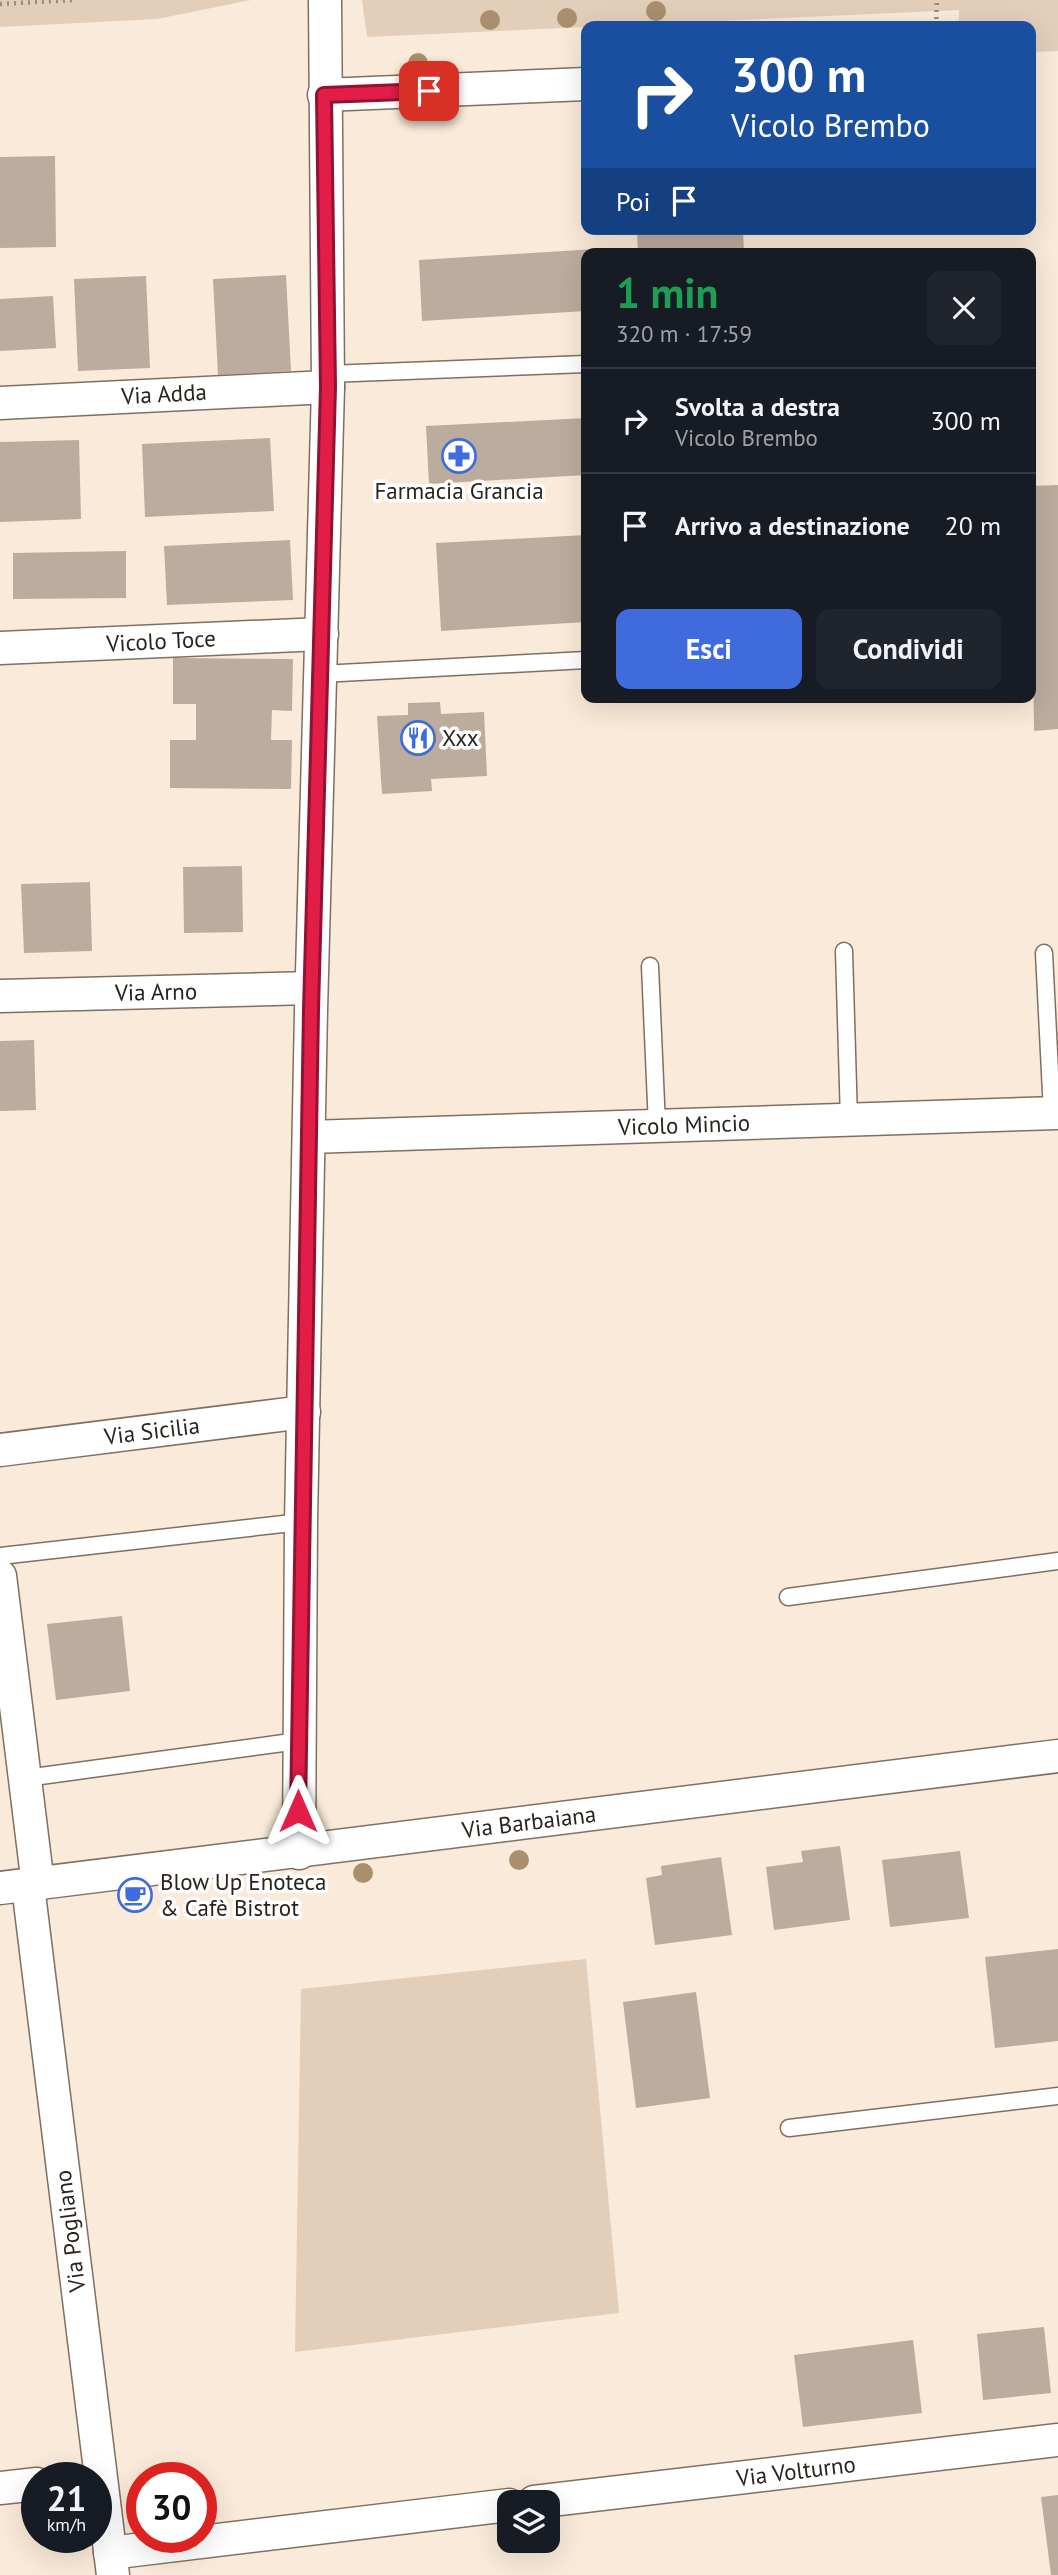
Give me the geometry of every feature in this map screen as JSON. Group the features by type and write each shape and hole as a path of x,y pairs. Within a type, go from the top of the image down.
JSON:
{"street":[{"path":"299,1853 303,1412 328,381 325,0"},
{"path":"324,95 581,84"},
{"name":"Via Adda","path":"0,403 328,381"},
{"name":"Vicolo Toce","path":"0,649 321,634"},
{"name":"Via Arno","path":"0,996 312,988"},
{"name":"Vicolo Mincio","path":"309,1138 1055,1113"},
{"name":"Via Sicilia","path":"0,1450 303,1412"},
{"name":"Via Pogliano","path":"0,1576 26,1778 22,1886 87,2462"},
{"name":"Via Barbaiana","path":"22,1886 1058,1756"},
{"name":"Via Volturno","path":"560,2499 1058,2440"},
{"path":"0,2488 21,2486"},
{"path":"112,2564 497,2507"}],"lane":[{"path":"328,381 581,364"},
{"path":"321,674 581,660"},
{"path":"844,951 849,1120"},
{"path":"1044,953 1055,1113"},
{"path":"650,966 657,1126"},
{"path":"0,1556 301,1522"},
{"path":"788,1597 1058,1561"},
{"path":"26,1778 298,1741"},
{"path":"789,2128 1058,2096"}],"path":[{"path":"0,4 74,0"},
{"path":"936,21 937,0"}],"shaded area":[{"path":"0,0 251,0 157,19 0,27"},
{"path":"362,0 1058,0 1058,51 1036,52 1036,21 959,21 959,10 718,21 581,21 581,27 367,37"},
{"path":"586,1959 619,2313 295,2352 301,1989"}],"building":[{"path":"55,156 56,247 0,248 0,157"},
{"path":"637,235 743,235 744,248 638,248"},
{"path":"581,250 581,311 422,321 419,260"},
{"path":"286,275 291,371 218,375 213,279"},
{"path":"146,276 150,368 78,371 74,279"},
{"path":"53,296 56,348 0,351 0,299"},
{"path":"581,418 581,475 429,484 426,426"},
{"path":"270,438 274,511 145,517 142,444"},
{"path":"79,440 81,519 0,522 0,442"},
{"path":"1058,485 1058,729 1034,731 1034,703 1036,703 1036,486"},
{"path":"581,535 581,622 441,631 436,543"},
{"path":"290,540 293,600 167,605 164,546"},
{"path":"126,551 126,598 13,599 13,553"},
{"path":"173,658 293,659 292,711 272,710 271,740 292,740 291,789 170,788 170,740 196,740 196,704 173,704"},
{"path":"440,702 441,714 484,712 487,776 431,779 432,791 382,794 377,716 408,715 408,703"},
{"path":"242,866 243,932 184,933 183,867"},
{"path":"90,882 92,951 24,953 21,884"},
{"path":"34,1040 36,1110 0,1111 0,1041"},
{"path":"122,1616 130,1691 56,1700 47,1624"},
{"path":"840,1846 850,1920 774,1930 766,1867 803,1862 801,1851"},
{"path":"960,1851 969,1918 890,1927 882,1860"},
{"path":"721,1857 732,1935 655,1945 646,1878 662,1875 661,1866"},
{"path":"1058,1949 1058,2041 995,2048 985,1957"},
{"path":"696,1992 710,2098 636,2108 623,2002"},
{"path":"1044,2327 1051,2393 983,2400 977,2334"},
{"path":"913,2340 922,2413 803,2427 794,2355"},
{"path":"1058,2495 1058,2575 1051,2575 1041,2497"}],"place":[{"name":"Farmacia Grancia","path":"459,456"},
{"name":"Xxx","path":"418,738"},
{"name":"Blow Up Enoteca & Cafè Bistrot","path":"135,1895"}],"route":[{"path":"298,1811 311,1010 328,387 324,95 429,91"}]}
